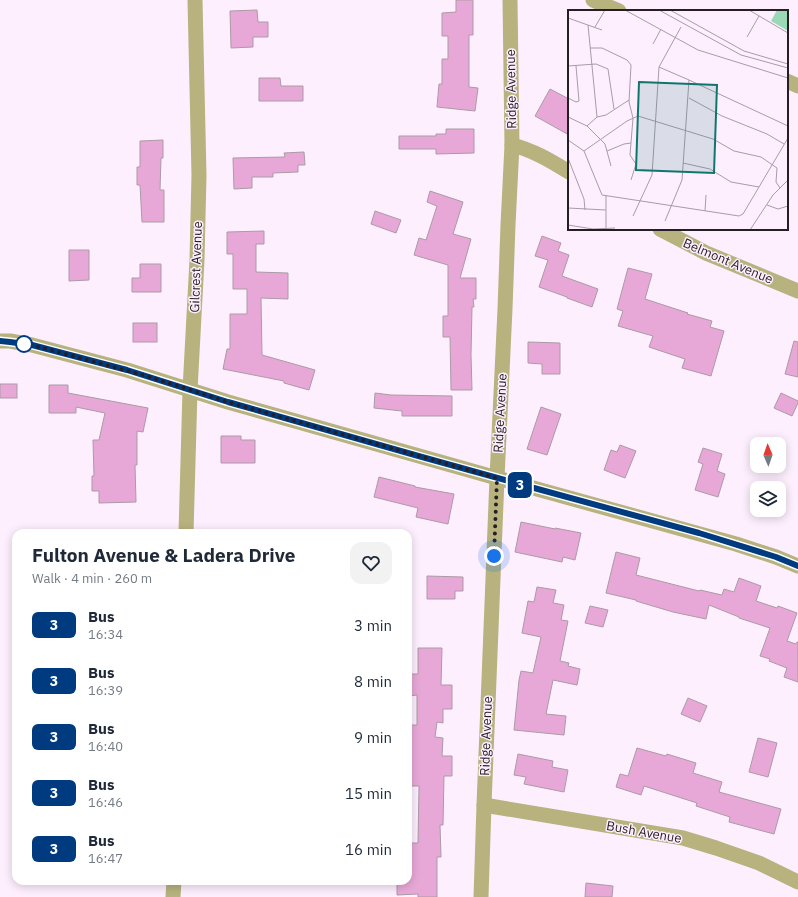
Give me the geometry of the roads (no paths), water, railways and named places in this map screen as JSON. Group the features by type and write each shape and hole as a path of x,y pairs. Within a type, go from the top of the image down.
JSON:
{"street":[{"name":"Gilcrest Avenue","path":"186,529 190,390 198,260 199,175 196,0"},
{"name":"Ridge Avenue","path":"481,897 497,478 506,309 512,145 510,0"},
{"path":"593,0 617,10"},
{"path":"788,81 798,86"},
{"path":"512,145 540,155 568,171"},
{"name":"Belmont Avenue","path":"662,230 706,253 798,291"},
{"path":"0,341 32,345 127,370 228,402 722,540 776,557 798,566"},
{"name":"Bush Avenue","path":"484,805 683,838 759,863 798,882"},
{"path":"173,897 174,885"}]}
